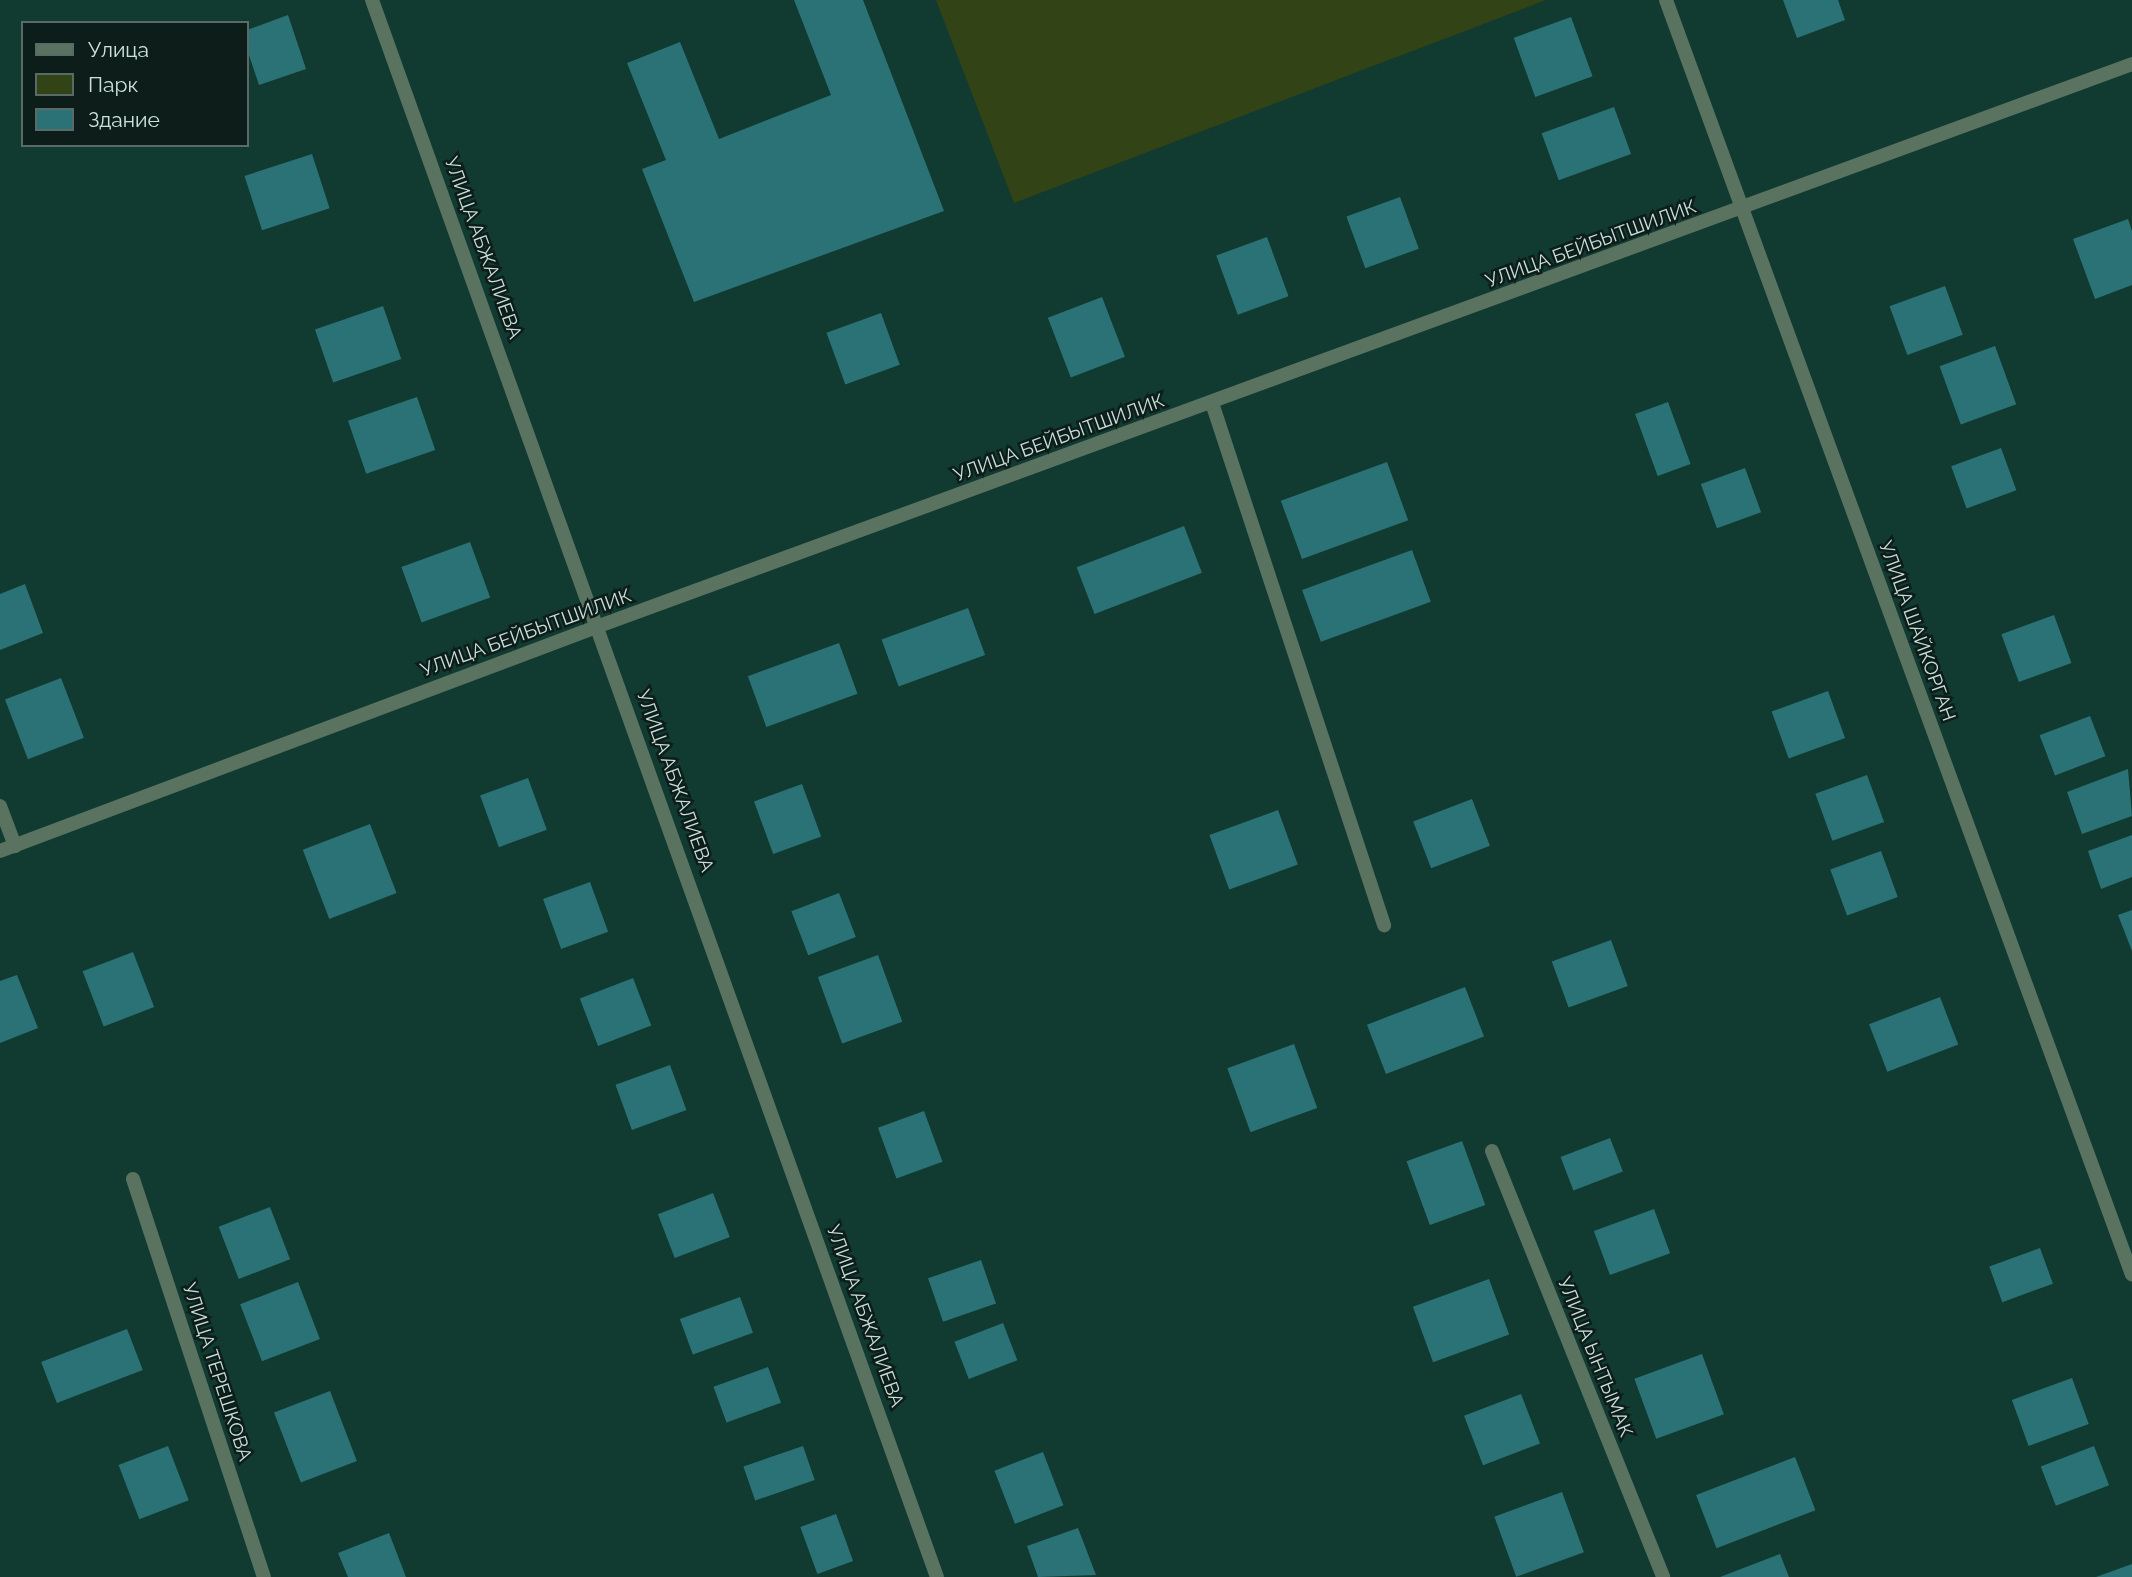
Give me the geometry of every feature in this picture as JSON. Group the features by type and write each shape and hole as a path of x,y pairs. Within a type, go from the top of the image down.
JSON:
{"street":[{"name":"УЛИЦА АБЖАЛИЕВА","path":"372,0 599,626 937,1577"},
{"name":"УЛИЦА ШАЙКОРГАН","path":"1666,0 2132,1275"},
{"name":"УЛИЦА БЕЙБЫТШИЛИК","path":"0,851 599,626 1743,209 2132,64"},
{"path":"1212,403 1384,925"},
{"path":"0,806 15,846"},
{"name":"УЛИЦА ЫНТЫМАК","path":"1492,1151 1662,1577"},
{"name":"УЛИЦА ТЕРЕШКОВА","path":"133,1179 264,1577"}],"green space":[{"path":"936,0 1546,0 1014,203"}],"building":[{"path":"794,0 863,0 944,211 694,302 642,169 666,160 627,63 680,42 719,139 831,95"},
{"path":"1783,0 1838,0 1845,20 1797,38"},
{"path":"288,15 306,69 259,85 248,52 248,30"},
{"path":"1571,17 1593,76 1535,97 1514,38"},
{"path":"1614,107 1631,154 1559,180 1542,133"},
{"path":"312,154 330,208 262,230 244,176"},
{"path":"1400,197 1419,249 1365,268 1346,216"},
{"path":"2128,219 2132,231 2132,285 2095,299 2073,239"},
{"path":"1267,237 1289,296 1238,315 1216,255"},
{"path":"1945,286 1963,335 1907,355 1890,306"},
{"path":"1102,297 1125,357 1071,378 1048,318"},
{"path":"383,306 401,359 333,382 315,329"},
{"path":"881,313 900,365 845,385 826,333"},
{"path":"1995,346 2016,404 1961,424 1940,366"},
{"path":"417,397 435,450 366,474 348,421"},
{"path":"1668,402 1691,464 1658,476 1635,414"},
{"path":"2001,448 2016,490 1967,508 1951,466"},
{"path":"1387,462 1408,520 1302,559 1281,501"},
{"path":"1745,468 1761,512 1717,528 1701,484"},
{"path":"1184,526 1202,573 1095,614 1077,567"},
{"path":"470,542 490,597 422,622 401,567"},
{"path":"1412,550 1431,602 1321,642 1302,590"},
{"path":"25,584 43,633 0,650 0,594"},
{"path":"968,608 985,655 899,686 882,639"},
{"path":"2054,615 2071,663 2019,682 2001,634"},
{"path":"839,643 857,694 766,727 748,676"},
{"path":"61,678 84,738 28,759 5,700"},
{"path":"1828,691 1845,738 1789,759 1772,712"},
{"path":"2090,716 2105,756 2055,775 2040,735"},
{"path":"2128,769 2132,816 2082,834 2067,792"},
{"path":"1867,775 1884,822 1832,841 1815,794"},
{"path":"528,778 547,830 499,847 480,795"},
{"path":"802,784 821,837 773,854 754,801"},
{"path":"1472,799 1490,846 1431,868 1413,822"},
{"path":"1278,810 1298,865 1229,889 1209,835"},
{"path":"370,824 397,893 329,919 303,850"},
{"path":"2132,835 2132,877 2101,889 2088,851"},
{"path":"1881,851 1898,897 1847,916 1830,869"},
{"path":"590,882 608,932 561,949 543,899"},
{"path":"839,893 856,937 808,955 791,911"},
{"path":"2132,910 2132,951 2118,915"},
{"path":"1611,940 1628,986 1569,1008 1552,962"},
{"path":"133,952 154,1007 104,1026 83,971"},
{"path":"878,955 902,1022 842,1044 818,977"},
{"path":"17,975 38,1028 0,1043 0,981"},
{"path":"633,978 651,1026 598,1046 580,998"},
{"path":"1465,987 1484,1036 1386,1074 1367,1025"},
{"path":"1940,997 1958,1045 1887,1072 1869,1024"},
{"path":"1294,1044 1317,1108 1251,1132 1227,1068"},
{"path":"670,1065 686,1110 632,1130 615,1085"},
{"path":"924,1111 942,1162 896,1179 878,1128"},
{"path":"1610,1138 1623,1172 1573,1191 1561,1157"},
{"path":"1462,1141 1485,1205 1430,1225 1407,1161"},
{"path":"713,1193 730,1237 675,1258 658,1214"},
{"path":"270,1207 290,1259 239,1279 219,1227"},
{"path":"1654,1209 1670,1253 1610,1275 1594,1231"},
{"path":"2040,1248 2053,1284 2002,1302 1989,1266"},
{"path":"981,1260 996,1303 943,1322 928,1278"},
{"path":"1489,1279 1509,1334 1433,1362 1413,1307"},
{"path":"298,1282 320,1339 262,1361 240,1304"},
{"path":"740,1297 753,1333 693,1355 680,1319"},
{"path":"1003,1323 1017,1360 969,1379 954,1342"},
{"path":"127,1329 143,1370 57,1403 41,1362"},
{"path":"1702,1354 1724,1414 1656,1439 1634,1379"},
{"path":"768,1367 781,1403 726,1423 713,1387"},
{"path":"2072,1378 2089,1424 2029,1446 2012,1400"},
{"path":"330,1391 357,1461 301,1483 274,1413"},
{"path":"1521,1394 1540,1443 1483,1465 1464,1416"},
{"path":"168,1446 189,1500 139,1519 119,1465"},
{"path":"803,1446 815,1480 755,1501 743,1467"},
{"path":"2094,1446 2109,1485 2056,1506 2041,1466"},
{"path":"1043,1452 1063,1505 1015,1524 994,1471"},
{"path":"1795,1457 1815,1510 1716,1548 1696,1495"},
{"path":"1562,1492 1584,1552 1516,1577 1494,1517"},
{"path":"836,1514 853,1561 817,1574 800,1527"},
{"path":"1078,1528 1096,1575 1038,1577 1027,1546"},
{"path":"389,1533 406,1577 348,1577 338,1553"},
{"path":"1780,1554 1789,1577 1720,1577"},
{"path":"2132,1564 2132,1577 2096,1577"}]}
